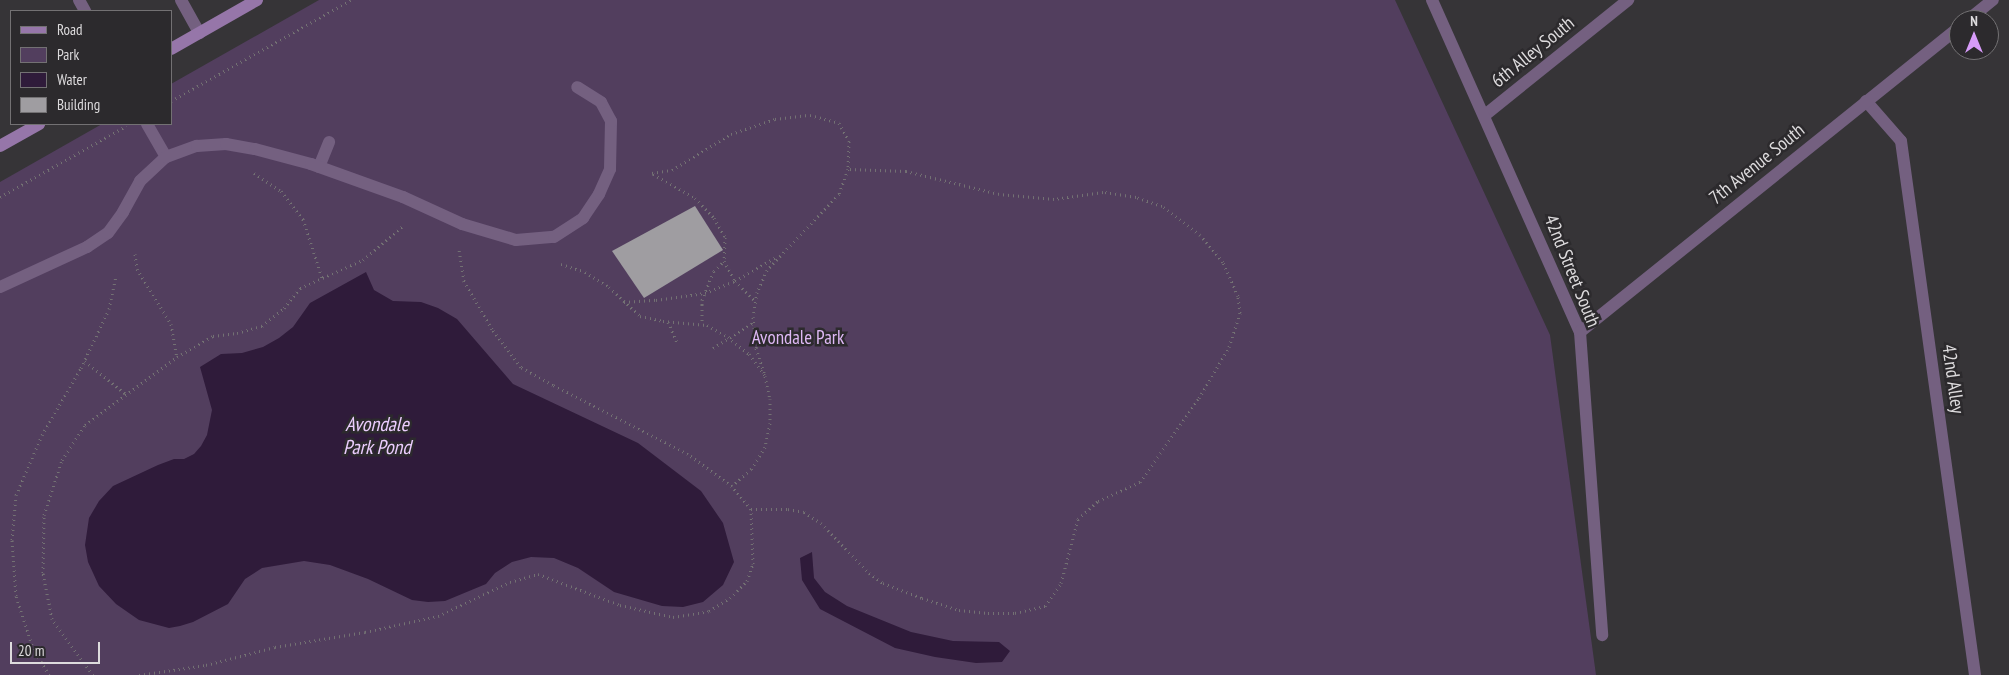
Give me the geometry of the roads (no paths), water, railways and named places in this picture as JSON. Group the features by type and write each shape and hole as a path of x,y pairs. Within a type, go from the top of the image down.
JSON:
{"street":[{"path":"181,0 199,33"},
{"path":"172,48 257,0"},
{"name":"42nd Street South","path":"1432,0 1485,115 1580,332 1602,635"},
{"name":"6th Alley South","path":"1485,115 1628,0"},
{"path":"1980,10 1993,0"},
{"name":"7th Avenue South","path":"1580,332 1949,35"},
{"path":"0,287 79,251 108,233 123,212 140,181 166,157 198,146 226,144 255,149 319,167 403,197 462,224 516,240 554,237 583,218 599,194 610,169 611,121 601,102 577,87"},
{"name":"42nd Alley","path":"1866,101 1902,141 1975,675"},
{"path":"0,146 38,125"},
{"path":"148,125 166,157"},
{"path":"319,167 328,142"}],"water":[{"name":"Avondale Park Pond","path":"366,272 374,290 393,301 421,302 438,308 457,319 513,384 638,443 701,491 723,523 734,562 723,585 703,602 683,607 662,606 614,592 578,568 554,558 531,557 512,562 495,573 486,584 445,601 428,602 412,600 368,579 330,565 304,561 262,568 245,579 228,604 193,622 180,626 169,628 139,620 116,604 99,586 88,562 85,545 89,518 99,501 113,486 158,465 174,459 184,459 194,454 201,446 207,435 212,410 200,367 221,354 242,353 263,347 279,338 293,327 310,303"},
{"path":"812,552 814,578 825,592 847,606 911,632 953,641 999,642 1010,651 1002,662 976,663 935,657 895,648 820,609 802,580 800,558"}],"park label":[{"name":"Avondale Park","path":"798,338"}]}
